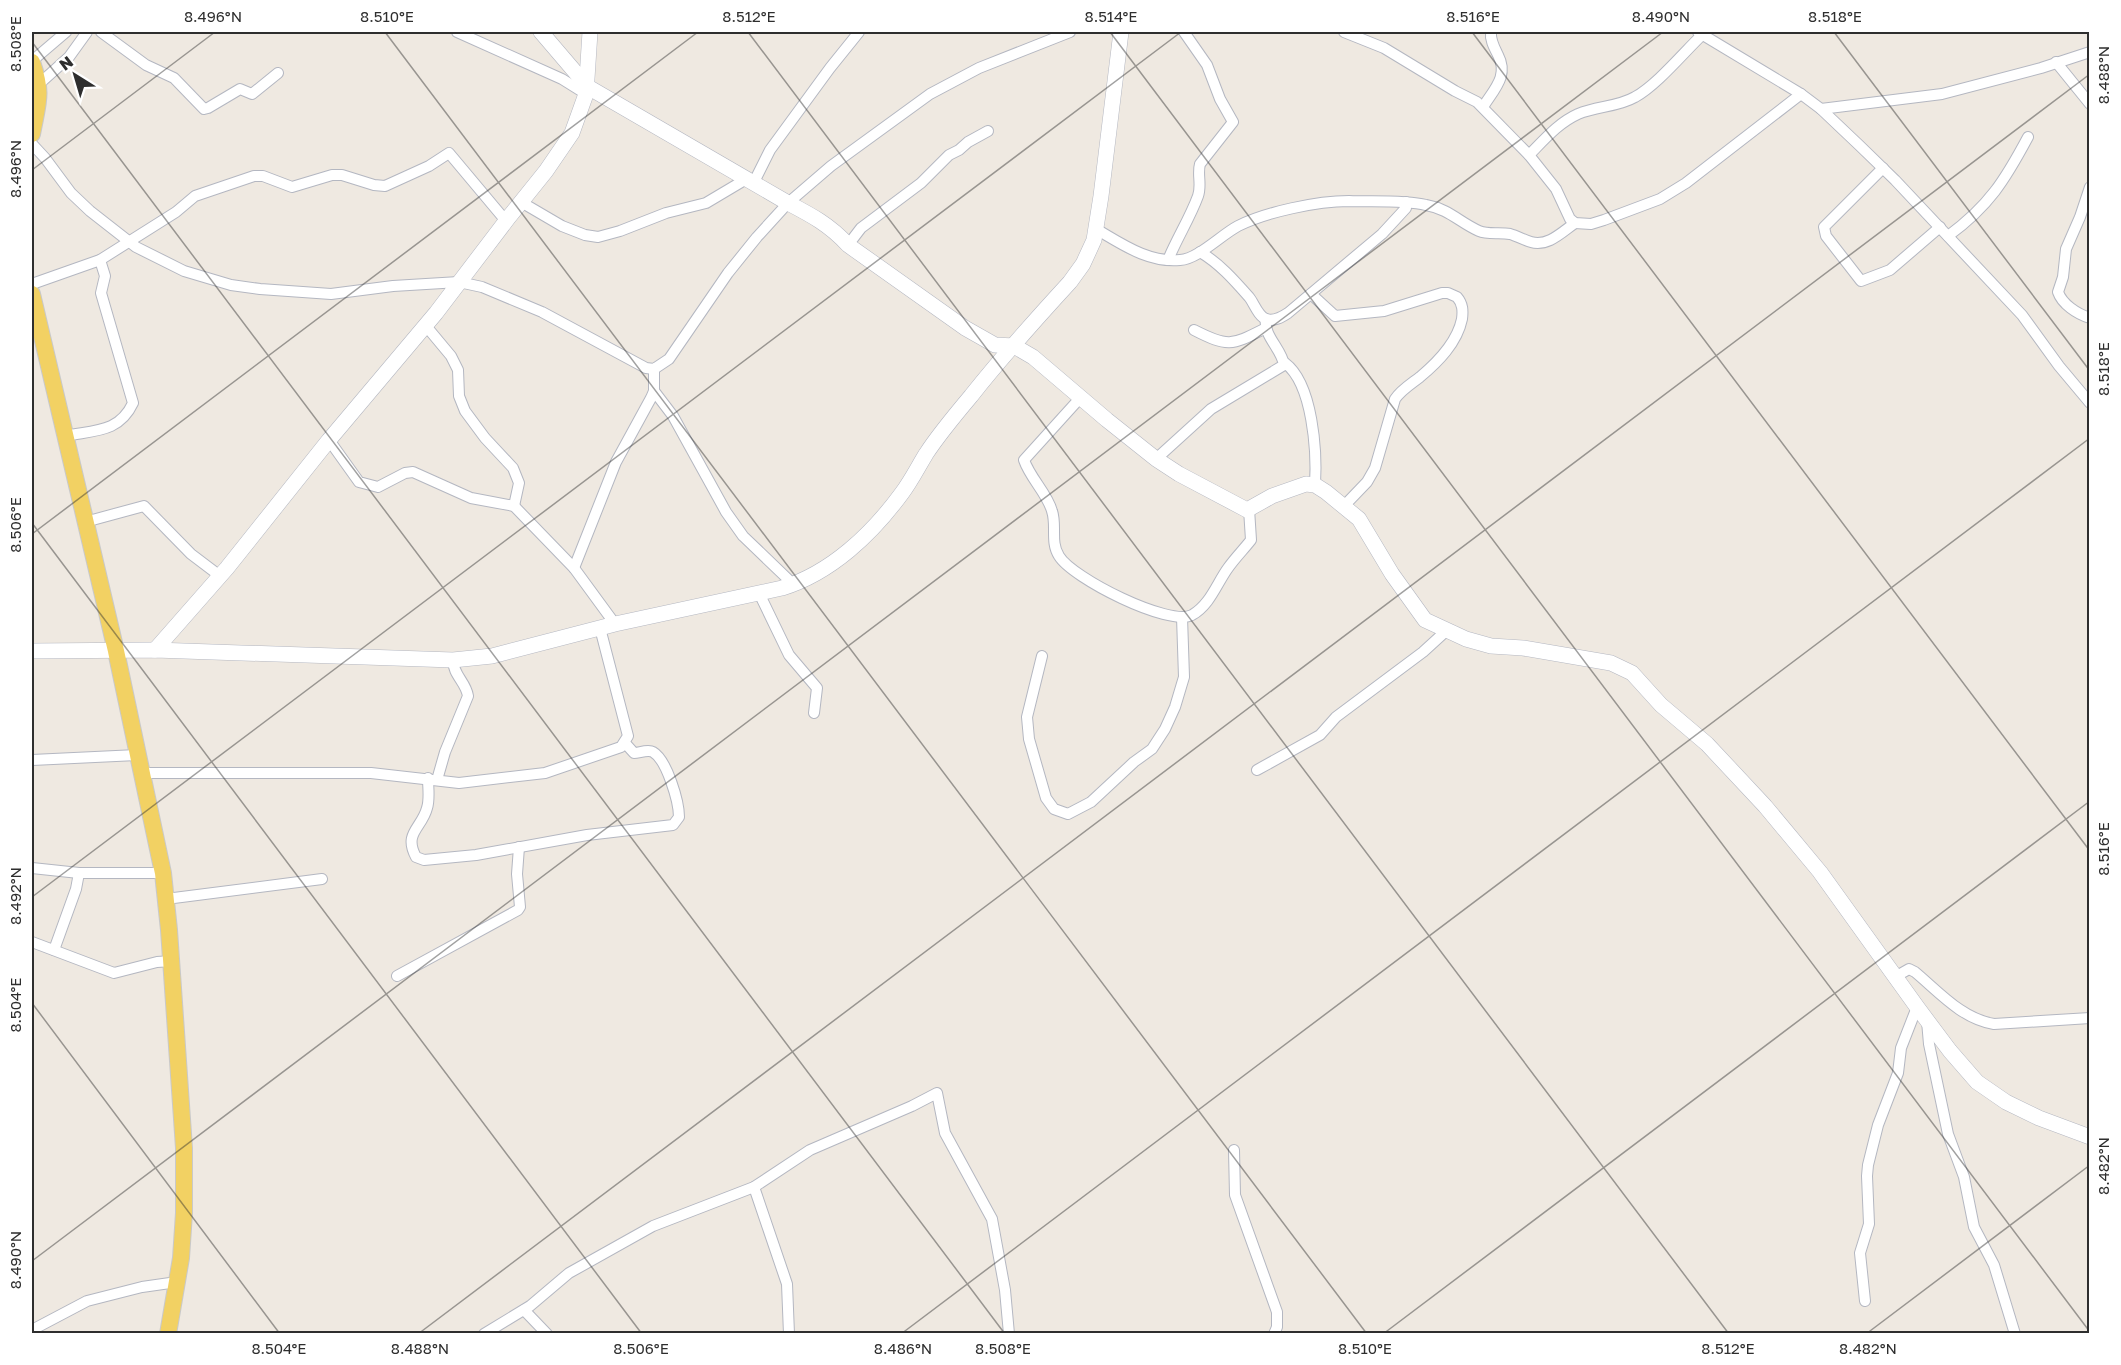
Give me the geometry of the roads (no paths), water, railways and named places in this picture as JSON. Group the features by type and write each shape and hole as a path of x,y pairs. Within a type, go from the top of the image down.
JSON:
{"main road":[{"path":"32,61 39,84 39,97 32,134"},
{"path":"32,294 116,651 163,873 172,961 184,1148 184,1214 177,1282 168,1334"}],"street":[{"path":"32,61 66,32"},
{"path":"39,84 69,57 87,32"},
{"path":"101,32 146,66 174,78 204,109 240,89 252,94 278,73"},
{"path":"457,32 587,91 821,220 836,231 848,245 965,328 995,345 1014,346 1033,357 1156,459 1243,508 1249,509 1272,496 1306,484 1315,485 1359,519 1410,601 1425,620 1446,631 1491,646 1523,648 1617,665 1632,673 1661,705 1676,715 1707,744 1765,806 1820,873 1917,1007 1977,1082 2006,1102 2038,1118 2090,1137"},
{"path":"541,32 587,91"},
{"path":"155,650 220,576 329,440 426,326 546,171 572,133 587,91 590,32"},
{"path":"521,202 562,226 585,236 598,237 666,213 706,203 751,180 770,150 859,32"},
{"path":"32,144 70,193 90,211 128,242 184,270 231,285 331,294 393,286 459,282 482,287 542,312 637,364 654,369 669,359 728,273 788,203 831,166 930,94 979,68 1070,32"},
{"path":"32,651 155,650 453,660 492,656 608,626 793,584 837,560 865,535 902,493 927,452 970,396 1077,273 1090,251 1101,196 1121,32"},
{"path":"1168,260 1199,195 1200,164 1233,122 1220,99 1207,65 1184,32"},
{"path":"1347,32 1384,48 1483,107 1529,155 1556,189 1570,219 1575,223 1591,224 1660,199 1686,183 1801,94"},
{"path":"1483,107 1499,81 1503,68 1491,38 1491,32"},
{"path":"1529,155 1552,132 1580,113 1636,97 1652,84 1700,33 1801,94 1821,109 1883,168 2022,315 2059,366 2090,403"},
{"path":"1821,109 1942,94 2090,52"},
{"path":"2056,63 2090,104"},
{"path":"848,245 861,228 921,183 950,155 988,131"},
{"path":"1948,236 1972,217 1996,192 2028,137"},
{"path":"32,284 100,260 176,212 195,196 247,178 263,176 292,187 332,175 342,175 385,186 429,166 449,153 506,221"},
{"path":"1883,168 1824,227 1826,236 1857,277 1862,281 1890,270 1940,227"},
{"path":"2090,187 2066,249 2063,277 2058,292 2064,302 2090,318"},
{"path":"1096,229 1143,255 1168,260 1186,259 1236,228 1266,215 1329,202 1406,202 1427,205 1445,210 1481,232 1511,234 1535,244 1554,239 1575,223"},
{"path":"1194,330 1215,341 1231,343 1288,313 1382,234 1406,208 1406,202"},
{"path":"1200,252 1227,272 1266,324 1285,363 1300,382 1306,397 1314,438 1315,485"},
{"path":"65,436 112,427 121,422 134,404 101,293 105,276 100,260"},
{"path":"1311,294 1335,316 1384,311 1445,293 1457,297 1463,307 1460,327 1445,353 1395,399 1375,468 1367,482 1344,506"},
{"path":"426,326 451,356 458,370 459,396 465,411 485,438 513,468 519,483 514,506"},
{"path":"1156,459 1211,409 1282,367 1285,363"},
{"path":"574,568 616,462 654,391 654,369"},
{"path":"654,391 673,416 726,512 743,536 793,584"},
{"path":"1081,397 1024,459 1052,511 1053,535 1059,556 1069,566 1105,591 1150,609 1182,618 1193,614 1207,602 1228,566 1251,540 1249,509"},
{"path":"141,773 371,773 459,783 545,773 598,756 621,747 625,743 628,731 608,626 574,568 514,506 471,498 413,472 405,473 378,487 359,482 329,440"},
{"path":"85,522 144,506 190,554 220,576"},
{"path":"759,593 789,655 817,688 814,713"},
{"path":"1042,656 1028,717 1029,739 1046,798 1054,809 1068,814 1091,802 1134,762 1152,749 1165,729 1184,677 1182,618"},
{"path":"1257,770 1320,735 1336,717 1423,652 1446,631"},
{"path":"453,660 453,669 466,688 468,696 433,779 428,806 412,837 412,848 416,857 423,860 502,850 587,835 667,827 677,822 679,817 677,802 669,776 658,758 652,752 632,752 625,743"},
{"path":"32,760 137,755"},
{"path":"397,976 518,910 520,907 517,874 519,847"},
{"path":"502,850 517,874"},
{"path":"32,868 79,873 163,873"},
{"path":"54,950 76,889 79,873"},
{"path":"166,899 322,879"},
{"path":"32,942 114,973 172,961"},
{"path":"1895,977 1909,969 1915,972 1958,1008 1973,1019 1982,1022 1994,1024 2090,1018"},
{"path":"1865,1301 1860,1253 1869,1224 1868,1165 1878,1125 1898,1072 1901,1048 1917,1007"},
{"path":"1927,1020 1929,1044 1948,1134 1964,1177 1974,1227 1994,1265 2014,1334"},
{"path":"484,1334 524,1310 569,1273 617,1245 653,1226 754,1187 810,1150 938,1093 945,1133 992,1219 1005,1290 1010,1334"},
{"path":"1234,1150 1235,1196 1277,1312 1275,1333"},
{"path":"754,1187 787,1284 789,1334"},
{"path":"32,1330 87,1302 142,1287 177,1282"},
{"path":"524,1310 547,1334"}]}
